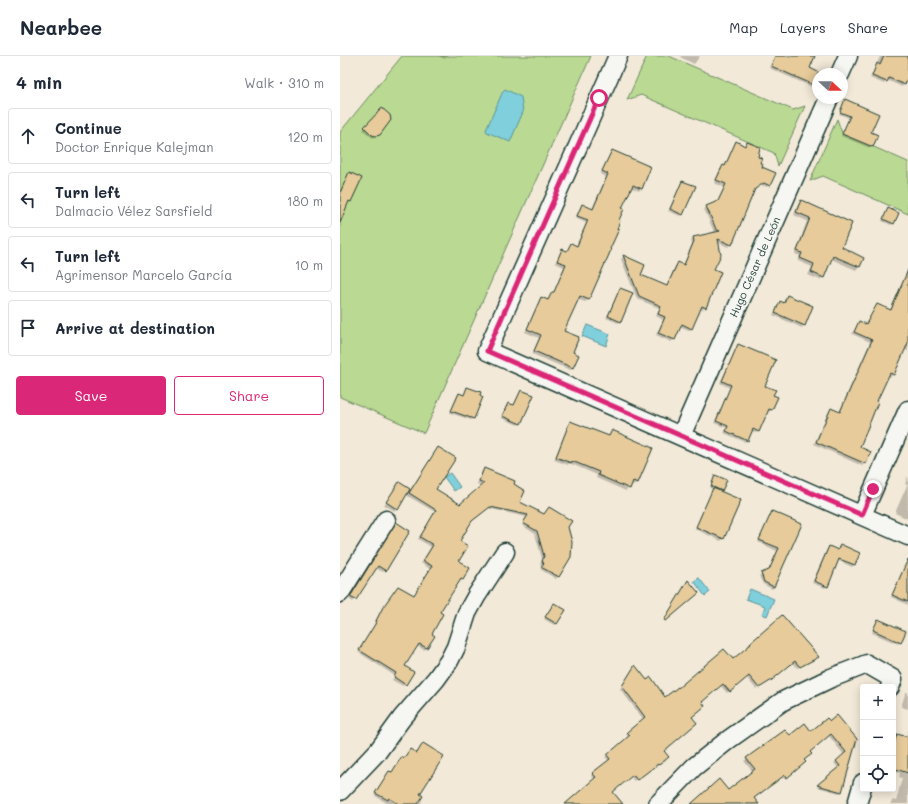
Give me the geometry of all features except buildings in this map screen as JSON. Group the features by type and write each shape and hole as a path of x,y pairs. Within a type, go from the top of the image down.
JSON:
{"street":[{"path":"618,56 487,351 908,536"},
{"path":"843,68 848,56"},
{"name":"Hugo César de León","path":"681,436 826,104"},
{"path":"862,515 908,410"},
{"path":"340,593 386,520"},
{"path":"340,791 378,751 402,718 441,673 456,647 467,613 505,552"},
{"path":"658,804 694,767 728,740 783,701 831,678 867,664 891,683"},
{"path":"857,804 860,792"}],"green space":[{"path":"402,56 591,56 424,433 340,397 340,132"},
{"path":"647,56 669,56 793,110 805,106 778,166 774,153 641,95 627,100"},
{"path":"837,119 842,133 908,162 908,214 823,176 810,181"}],"water":[{"path":"505,89 521,97 523,112 510,142 487,132 486,130"},
{"path":"587,325 610,334 606,346 582,336"},
{"path":"450,473 460,487 454,491 444,477"},
{"path":"699,578 710,592 705,596 694,581"},
{"path":"750,589 774,599 767,616 762,614 765,606 746,599"}],"route":[{"path":"599,98 487,351 862,515 873,489"}]}
